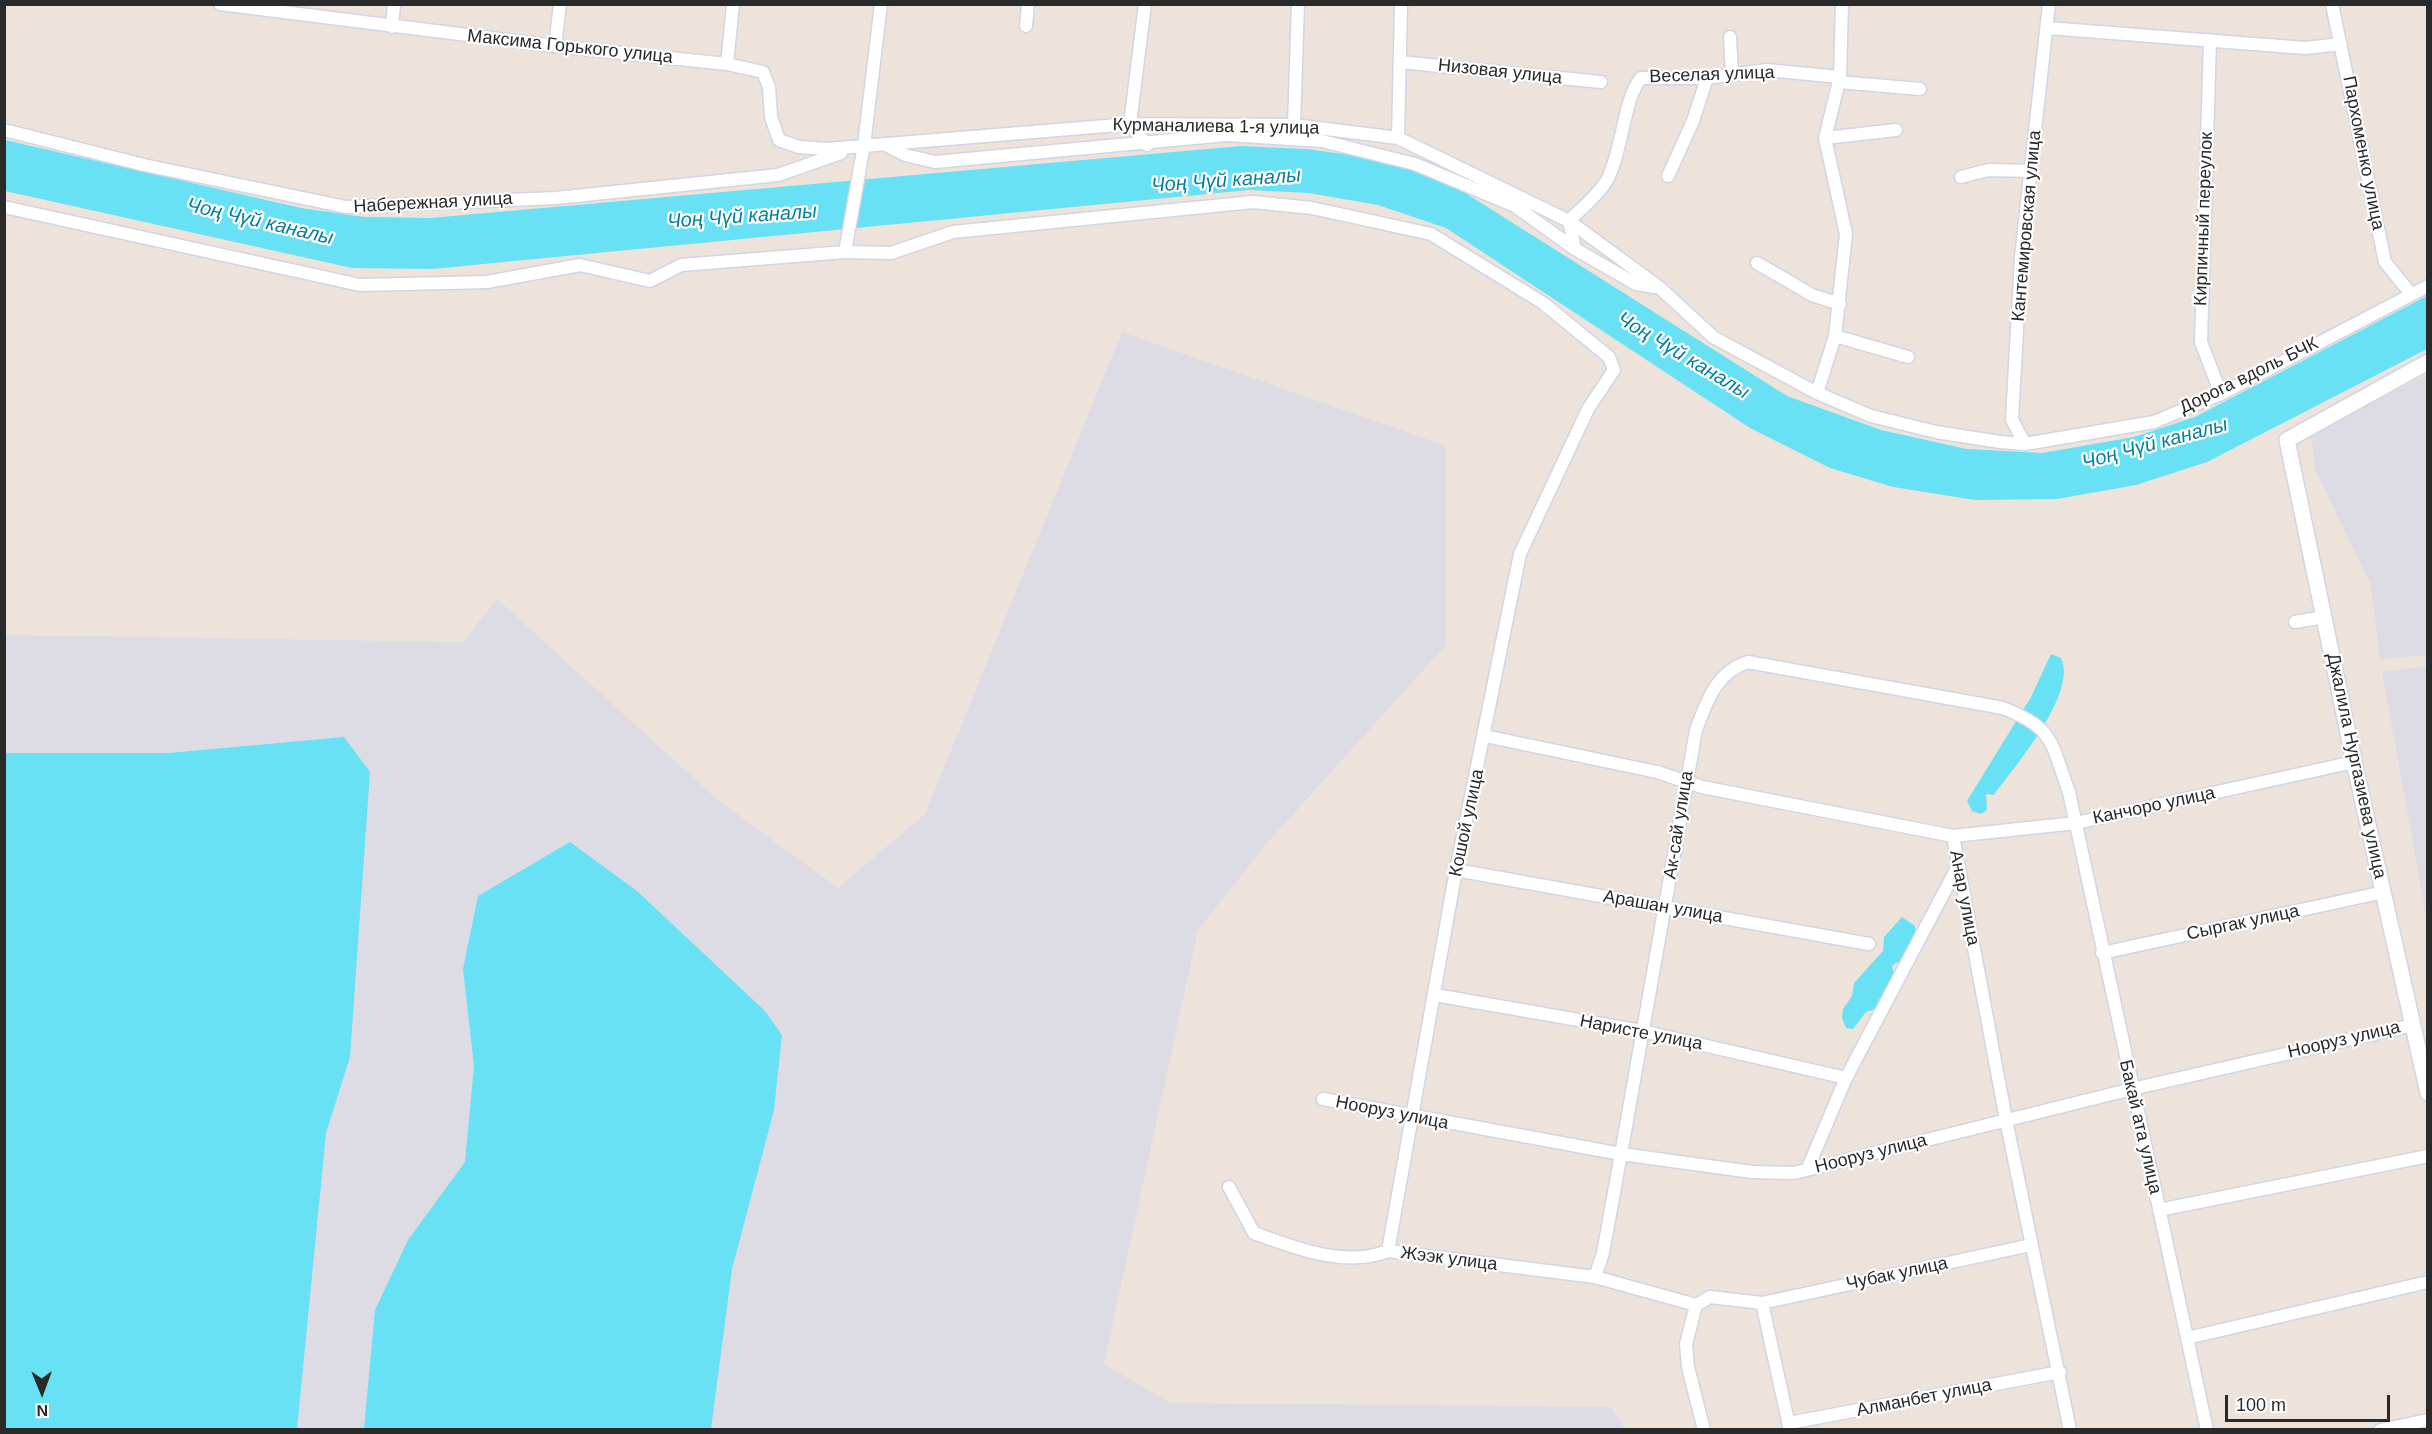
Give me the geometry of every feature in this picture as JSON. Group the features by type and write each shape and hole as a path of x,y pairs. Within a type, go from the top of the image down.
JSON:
{"street":[{"name":"Максима Горького улица","path":"220,4 392,27 727,64 763,72 769,87 771,117 779,140 799,147 828,149 864,145"},
{"path":"392,27 394,4"},
{"path":"555,46 560,4"},
{"path":"727,64 733,4"},
{"path":"4,207 360,285 487,282 580,265 650,281 681,265 846,247 864,145 881,4"},
{"path":"1026,26 1028,4"},
{"path":"1144,4 1130,124 1148,145"},
{"path":"1294,125 1298,4"},
{"path":"1401,4 1398,138 1415,164"},
{"path":"1817,393 1835,336 1846,234 1825,138 1840,79 1842,4"},
{"name":"Кантемировская улица","path":"2025,444 2012,420 2021,257 2049,4"},
{"name":"Пархоменко улица","path":"2332,4 2385,262 2410,294"},
{"path":"2048,28 2305,48 2341,44"},
{"path":"1730,37 1732,75"},
{"name":"Кирпичный переулок","path":"2210,40 2201,342 2221,394"},
{"name":"Низовая улица","path":"1400,62 1601,82"},
{"name":"Веселая улица","path":"1569,221 1607,180 1623,134 1635,85 1641,78 1707,78 1767,70 1920,89"},
{"path":"1668,176 1693,121 1707,78"},
{"name":"Курманалиева 1-я улица","path":"864,145 1130,124 1294,125 1398,138 1569,221 1659,287 1713,337 1817,393"},
{"name":"Набережная улица","path":"4,130 144,165 346,207 556,198 778,175 864,145"},
{"path":"1825,138 1896,130"},
{"path":"882,143 905,155 935,162 1005,154 1148,145 1227,135 1322,141 1415,164 1515,206 1575,249 1636,284 1659,287"},
{"path":"1961,177 1988,170 2031,171"},
{"name":"Кошой улица","path":"846,247 891,253 953,232 1241,203 1312,208 1431,234 1543,303 1609,357 1614,370 1588,409 1520,554 1485,736 1456,870 1388,1251"},
{"path":"1569,221 1575,249"},
{"path":"1757,263 1812,295 1840,304"},
{"name":"Дорога вдоль БЧК","path":"1817,393 1871,416 1936,432 2025,444 2154,422 2221,394 2427,286"},
{"path":"1835,336 1908,357"},
{"name":"Джалила Нургазиева улица","path":"2427,362 2288,440 2354,762 2427,1093"},
{"path":"2295,622 2324,617"},
{"name":"Ак-сай улица","path":"1596,1277 1603,1253 1622,1154 1696,730 1708,697 1721,677 1734,666 1748,662 2003,708 2016,713 2031,720 2047,732 2069,792 2076,824"},
{"name":"Анар улица","path":"1485,736 1657,772 1702,787 1953,836 2006,1120 2060,1372 2070,1430"},
{"name":"Канчоро улица","path":"1953,836 2076,824 2354,762"},
{"name":"Бакай ата улица","path":"2076,824 2102,953 2207,1430"},
{"path":"1806,1170 1846,1078 1958,866"},
{"name":"Арашан улица","path":"1456,870 1869,944"},
{"name":"Сыргак улица","path":"2102,953 2384,892"},
{"name":"Наристе улица","path":"1435,995 1642,1031 1846,1078"},
{"name":"Нооруз улица","path":"1323,1099 1622,1154 1752,1172 1794,1173 2132,1089 2413,1025"},
{"path":"2159,1210 2427,1156"},
{"name":"Жээк улица","path":"1229,1187 1254,1233 1304,1251 1370,1258 1388,1251 1596,1277 1696,1305 1710,1297 1762,1303"},
{"name":"Чубак улица","path":"1762,1303 2031,1245"},
{"path":"2187,1338 2427,1282"},
{"path":"1762,1303 1790,1426"},
{"path":"1696,1305 1686,1344 1688,1367 1704,1430"},
{"name":"Алманбет улица","path":"1790,1426 2060,1372"},
{"path":"2380,1430 2427,1420"}],"shaded area":[{"path":"1122,332 1446,446 1446,645 1268,842 1198,930 1104,1364 1170,1403 1611,1407 1625,1429 5,1430 5,635 463,642 497,599 718,800 838,888 925,814"},
{"path":"2427,375 2427,655 2380,659 2371,585 2315,470 2311,436"},
{"path":"2428,666 2427,921 2382,672"}],"water":[{"name":"Чоң Чүй каналы","path":"5,140 301,208 364,217 430,218 1241,146 1306,149 1381,159 1459,189 1787,396 1881,430 1967,449 2042,453 2134,437 2195,417 2427,296 2427,349 2207,462 2136,485 2057,499 1975,500 1893,487 1830,468 1750,428 1446,228 1378,205 1309,193 1249,190 432,269 352,268 5,191"},
{"path":"2051,654 2061,658 2064,673 2061,690 2053,709 2029,748 1994,795 1986,794 1987,810 1981,814 1972,811 1967,801 2031,697"},
{"path":"344,737 370,772 350,1057 326,1133 297,1429 5,1429 5,753 169,753"},
{"path":"570,842 637,891 765,1011 782,1035 774,1110 732,1269 711,1429 364,1429 375,1310 408,1240 465,1162 474,1066 463,969 478,896"},
{"path":"1902,917 1915,926 1916,940 1902,966 1897,962 1892,966 1895,977 1878,1008 1866,1012 1853,1029 1846,1028 1842,1018 1843,1009 1852,996 1854,983 1883,951 1884,937"}]}
